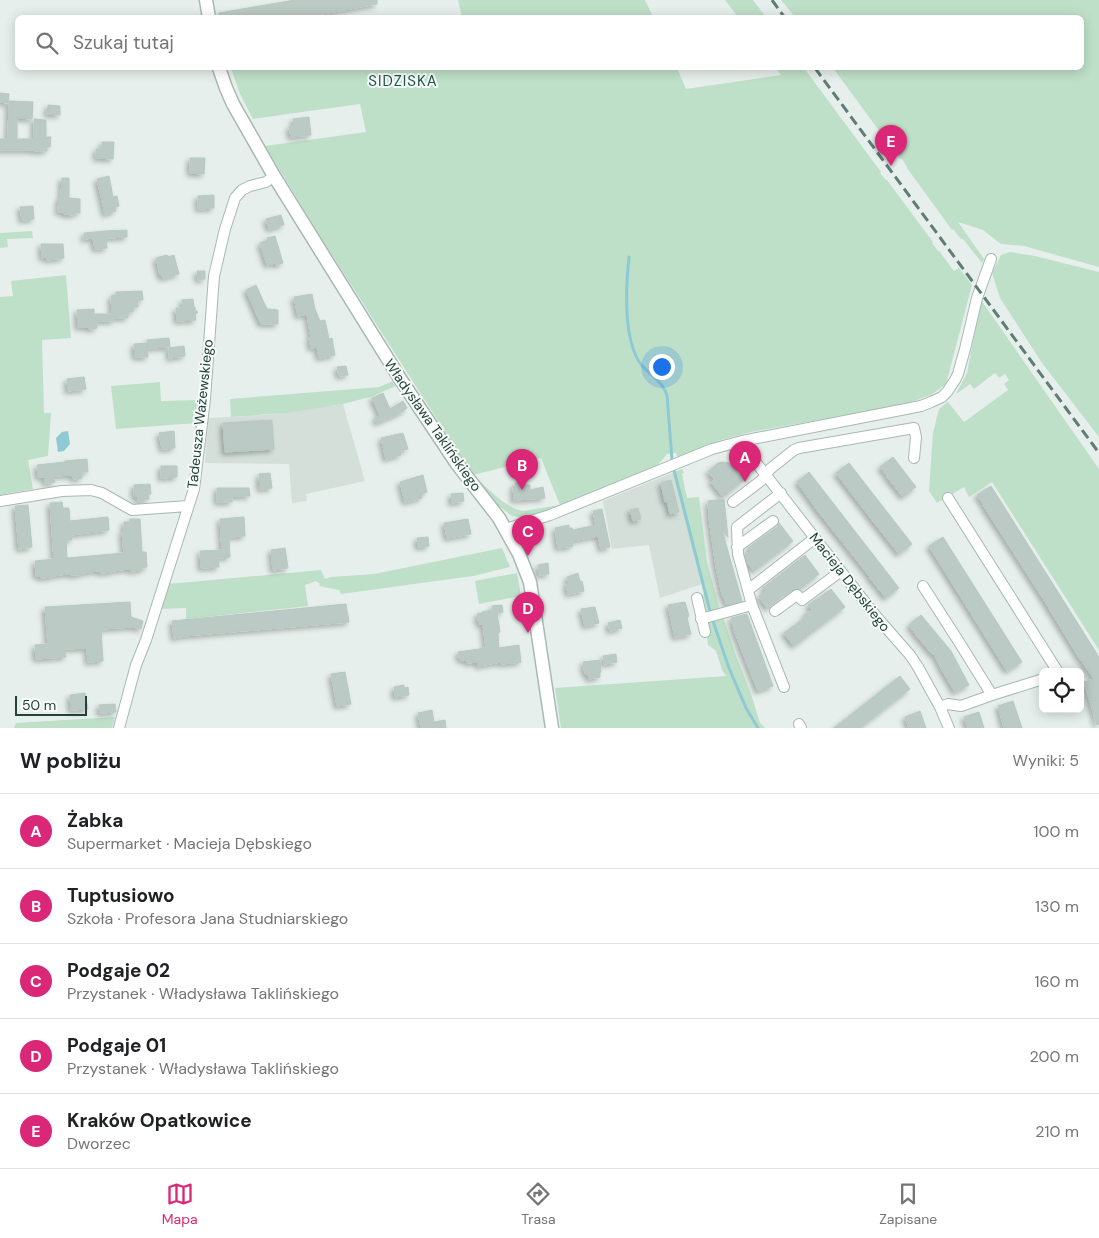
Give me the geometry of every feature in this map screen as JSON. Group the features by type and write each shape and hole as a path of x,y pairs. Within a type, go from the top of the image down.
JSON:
{"street":[{"path":"206,0 208,15"},
{"name":"Władysława Taklińskiego","path":"220,70 233,104 272,173 399,377 457,464 506,529 519,554 530,582 552,728"},
{"name":"Tadeusza Ważewskiego","path":"119,728 136,665 146,640 194,489 203,416 214,276 225,229 235,198 242,190 266,182 272,173"},
{"path":"506,529 550,515 712,449 742,441 922,406 942,397 958,374 977,298 991,259"},
{"path":"733,502 762,480 770,469 799,448 914,428 916,437 914,458"},
{"name":"Macieja Dębskiego","path":"742,441 754,460 918,667 949,728"},
{"path":"0,500 90,490 102,493 132,510 188,506"},
{"path":"781,493 737,527 737,547 752,604 784,687"},
{"path":"948,498 1055,668"},
{"path":"737,547 773,521"},
{"path":"748,590 815,538"},
{"path":"775,611 797,595 802,600 841,571"},
{"path":"923,586 992,694"},
{"path":"697,598 705,632"},
{"path":"702,619 752,604"},
{"path":"940,707 948,704 962,706 992,694 1039,680"}],"shaded area":[{"path":"343,404 365,481 306,494 307,501 292,503 289,464 205,463 208,418 265,415"},
{"path":"672,473 702,584 660,598 649,545 612,549 603,501"}],"green space":[{"path":"458,0 645,0 652,15 462,15"},
{"path":"725,0 753,0 764,15 736,15"},
{"path":"781,0 1099,0 1099,267 1024,246 1001,244 983,230 958,222 984,259 982,263 963,239 952,230 902,159 900,159 834,70 1084,70 1084,15 793,15"},
{"path":"232,70 678,70 686,89 781,75 777,70 805,70 938,251 954,271 959,268 972,285 946,384 931,395 903,405 751,432 717,441 678,458 676,453 667,454 657,466 561,505 525,518 512,516 499,506 470,474 472,474 320,236 265,146 366,132 360,104 253,119 240,94","holes":["541,458 560,505 523,511 503,502 473,475"]},
{"path":"32,231 33,238 7,239 8,247 0,248 0,233"},
{"path":"1010,252 1035,256 1099,272 1099,437 1042,363 1000,298 992,273 1001,255"},
{"path":"66,275 71,338 42,340 44,413 51,413 48,456 28,460 33,489 0,495 0,297 13,296 11,281"},
{"path":"981,300 1099,469 1099,650 992,482 969,497 964,487 937,503 929,491 933,433 939,409 948,402 964,422 1008,390 1004,384 1009,380 1005,374 999,378 995,373 974,389 970,384 956,394 967,373"},
{"path":"393,381 396,386 370,397 343,404 286,413 231,417 230,399 379,387"},
{"path":"160,382 161,401 199,400 197,423 116,429 111,386"},
{"path":"682,469 687,498 699,497 707,562 720,610 703,615 698,597 704,594 672,473"},
{"path":"502,548 510,567 473,576 341,594 339,590 319,586 320,584 316,581 305,585 308,606 186,619 186,608 161,609 168,584 321,570 325,579 374,574"},
{"path":"517,573 521,596 479,604 475,581"},
{"path":"723,616 760,723 765,728 561,728 555,688 726,676 716,651 708,645 705,621"},
{"path":"115,717 112,728 14,728 16,723"}],"water":[{"path":"68,431 70,444 64,451 58,452 56,438 62,432"}],"building":[{"path":"295,0 377,0 377,4 316,15 219,15 219,13"},
{"path":"0,93 9,94 8,103 0,102"},
{"path":"9,101 33,102 32,119 17,118 17,139 34,139 34,119 46,120 46,137 51,137 50,147 47,147 47,151 0,150 0,139 8,139"},
{"path":"48,105 60,106 60,115 47,114"},
{"path":"309,117 311,135 291,137 289,127 294,126 293,119"},
{"path":"102,142 114,142 113,159 96,158 96,149 102,149"},
{"path":"190,158 205,158 204,174 190,173"},
{"path":"109,176 113,197 117,196 119,206 115,207 116,211 105,214 97,179"},
{"path":"62,178 69,178 69,198 80,199 80,213 74,213 74,215 58,212"},
{"path":"214,195 214,208 198,209 198,196"},
{"path":"33,206 34,219 22,220 20,207"},
{"path":"281,215 284,225 269,229 266,219"},
{"path":"127,230 127,237 106,238 107,248 95,249 93,238 84,239 84,233"},
{"path":"275,236 283,263 267,265 260,243 268,240 267,238"},
{"path":"41,244 63,244 64,258 47,260 47,257 42,258"},
{"path":"167,255 168,257 174,255 179,274 163,278 160,275 156,258"},
{"path":"197,271 205,271 205,279 198,280"},
{"path":"256,285 267,309 278,310 278,324 261,324 246,290"},
{"path":"142,291 143,300 138,300 138,307 133,307 133,312 128,312 128,318 113,318 114,321 97,321 97,328 78,327 77,310 94,309 94,314 112,314 111,296 116,295 116,292"},
{"path":"312,294 320,321 325,320 329,339 332,338 335,355 319,358 317,347 311,348 307,314 298,316 294,297"},
{"path":"193,299 195,310 198,312 195,315 196,320 177,321 176,308 183,308 182,300"},
{"path":"169,338 170,347 148,348 147,340"},
{"path":"147,343 148,357 135,357 134,344"},
{"path":"184,346 185,356 169,358 169,348"},
{"path":"346,366 348,375 339,376 337,367"},
{"path":"84,377 86,389 68,391 67,379"},
{"path":"383,393 390,409 403,401 407,408 377,423 375,418 380,415 372,398"},
{"path":"272,420 274,449 225,452 223,423"},
{"path":"174,431 175,448 162,449 159,433"},
{"path":"403,433 408,449 400,451 401,455 386,459 381,438"},
{"path":"893,457 916,487 903,497 880,467"},
{"path":"87,459 88,472 82,472 82,478 73,479 72,475 54,476 55,482 45,483 45,477 38,477 37,465"},
{"path":"718,463 729,463 733,467 735,466 745,479 723,497 711,482 714,479 708,472"},
{"path":"849,463 912,544 899,554 836,473"},
{"path":"161,466 177,466 177,477 161,478"},
{"path":"809,472 899,588 886,598 797,482"},
{"path":"270,473 272,488 260,489 259,474"},
{"path":"423,475 427,492 421,494 422,498 405,502 400,482"},
{"path":"671,480 679,512 670,514 661,483"},
{"path":"524,482 524,485 530,485 530,490 543,487 545,498 514,500 513,486 516,486 515,483"},
{"path":"150,484 151,494 148,494 149,499 138,501 138,496 134,496 134,485"},
{"path":"991,486 1099,657 1099,724 1097,725 1084,682 1094,679 977,495"},
{"path":"217,488 249,488 250,496 232,496 232,502 217,502"},
{"path":"463,493 464,501 452,503 451,494"},
{"path":"724,499 728,537 722,530 742,601 727,605 722,594 716,567 708,501"},
{"path":"62,502 63,508 69,508 70,521 108,517 109,530 71,535 72,540 66,540 67,558 124,553 122,532 124,532 124,522 130,522 130,519 140,519 142,552 146,552 147,567 142,568 142,570 131,571 128,569 101,573 97,571 41,578 41,576 36,576 35,561 54,559 50,503"},
{"path":"28,505 32,547 19,549 15,506"},
{"path":"638,508 641,519 633,521 630,510"},
{"path":"602,509 610,547 601,549 598,536 572,541 573,546 558,548 555,528 569,525 569,528 573,530 596,525 593,511"},
{"path":"244,517 245,536 229,537 230,557 218,558 219,567 201,568 200,551 222,550 220,519"},
{"path":"468,519 471,534 447,538 444,523"},
{"path":"779,523 793,541 754,571 747,562 745,555 751,551 748,548 777,527"},
{"path":"428,537 429,546 418,547 417,538"},
{"path":"943,537 1022,662 1007,671 929,546"},
{"path":"285,548 288,568 273,570 271,550"},
{"path":"805,555 819,574 800,589 793,589 768,609 759,597 766,591 763,588"},
{"path":"548,563 549,574 539,575 538,565"},
{"path":"578,573 584,591 568,594 566,584 569,584 567,577"},
{"path":"831,589 845,607 794,646 784,633 806,617 804,615 812,610 808,605"},
{"path":"130,602 131,617 143,621 141,629 133,627 101,629 103,661 88,662 87,648 65,649 66,657 36,659 35,645 48,644 45,607"},
{"path":"685,602 691,634 675,637 668,605"},
{"path":"346,604 349,622 174,638 172,621"},
{"path":"502,605 503,612 497,613 500,632 498,633 499,648 519,645 521,662 501,664 501,662 478,666 478,662 467,663 467,660 460,660 458,652 486,648 483,624 479,624 477,614 493,610 492,606"},
{"path":"595,607 599,623 585,626 581,609"},
{"path":"747,614 773,686 758,691 731,618"},
{"path":"921,615 951,651 969,685 955,692 934,654 909,625"},
{"path":"620,620 622,628 610,631 608,623"},
{"path":"616,654 617,662 604,664 603,656"},
{"path":"600,660 600,677 589,679 588,674 585,674 583,662"},
{"path":"345,672 351,704 337,706 331,674"},
{"path":"900,676 910,689 860,728 834,728"},
{"path":"404,685 404,688 408,687 409,695 395,697 394,687"},
{"path":"85,693 88,709 71,710 70,695"},
{"path":"1013,701 1022,728 1004,728 998,706"},
{"path":"115,704 116,712 100,713 99,705"},
{"path":"432,710 434,722 445,720 446,728 421,728 418,713"},
{"path":"920,711 926,728 909,728 905,717"},
{"path":"979,712 984,728 968,728 964,717"}],"waterway":[{"path":"629,257 627,309 630,337 638,360 664,388 667,395 672,460"},
{"path":"674,470 710,611"},
{"path":"713,621 729,668 746,708 758,728"}],"railway":[{"path":"772,0 783,15"},
{"path":"816,70 1099,453"}],"place":[{"name":"Kraków Opatkowice","path":"891,166"},
{"name":"Żabka","path":"745,482"},
{"name":"Tuptusiowo","path":"522,490"},
{"name":"Podgaje 02","path":"528,556"},
{"name":"Podgaje 01","path":"528,633"}],"district":[{"name":"SIDZISKA","path":"403,81"}]}
